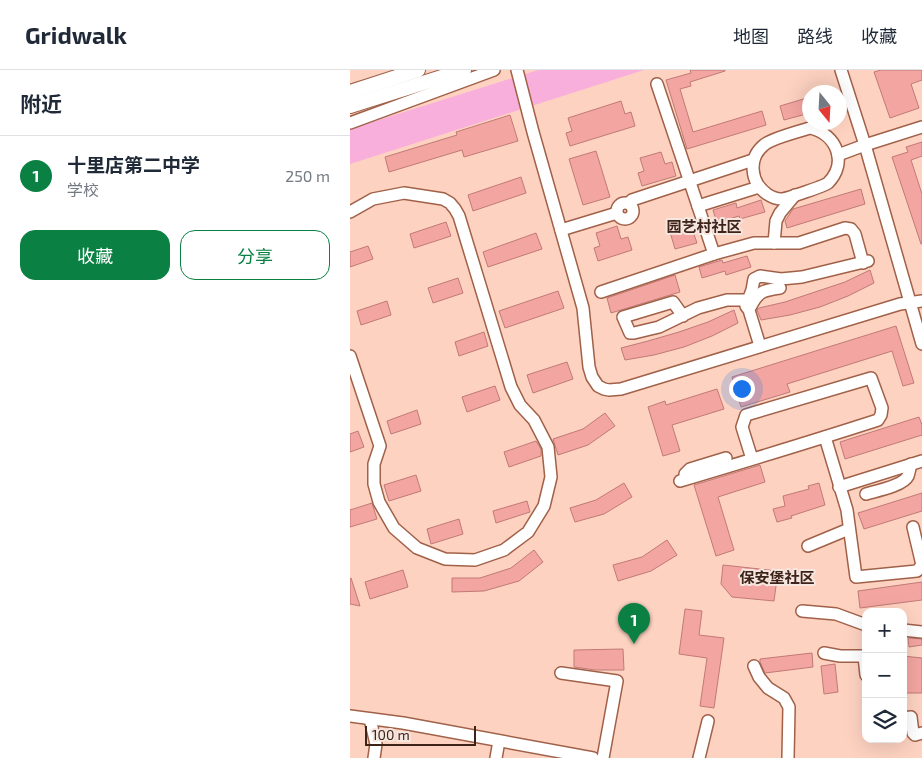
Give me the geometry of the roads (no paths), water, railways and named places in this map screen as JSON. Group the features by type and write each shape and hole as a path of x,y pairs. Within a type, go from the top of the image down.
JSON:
{"main road":[{"path":"350,92 418,70"},
{"path":"350,106 464,70"}],"street":[{"path":"350,123 494,70"},
{"path":"517,70 583,308 589,367 592,377 598,386 609,390 620,389 900,304 922,301"},
{"path":"841,70 865,145 922,344"},
{"path":"657,84 714,254"},
{"path":"838,155 922,127"},
{"path":"810,128 828,136 838,155 838,166 833,177 826,185 781,199 770,196 759,187 753,171 753,160 765,143 810,128"},
{"path":"561,230 617,213 621,218 627,219 633,212 633,208 629,203 632,200 753,160"},
{"path":"698,206 759,187"},
{"path":"350,212 373,199 404,193 443,200 450,203 459,216 511,387 520,405 534,420 548,447 551,477 544,506 528,532 504,550 475,560 445,559 431,554 417,548 394,528 379,502 374,484 374,464 380,446 350,356"},
{"path":"774,242 776,221 795,195"},
{"path":"601,292 714,254 754,243 799,243 845,228 851,229 855,234 865,262 802,277 781,279 760,276 754,279 749,305 760,346"},
{"path":"749,305 756,296 769,289 780,288"},
{"path":"683,316 673,302 623,318 630,333 634,333 659,327 683,316 698,308 727,300 749,305"},
{"path":"726,458 690,469 685,474 683,480 825,438 878,420 882,408 871,378 746,414 742,427 752,459"},
{"path":"825,438 847,510 856,577 917,571 922,565 913,528"},
{"path":"840,486 916,463"},
{"path":"866,494 898,484 906,479 916,463"},
{"path":"808,546 849,529"},
{"path":"802,611 836,614 862,624"},
{"path":"907,630 922,632"},
{"path":"824,653 840,656 862,656"},
{"path":"754,666 758,677 768,688 784,698 788,707 788,758"},
{"path":"561,673 617,682 603,758"},
{"path":"350,716 403,723 593,758"},
{"path":"907,717 910,717 913,733 915,735 922,733"},
{"path":"370,719 376,744 374,758"},
{"path":"699,758 708,722"},
{"path":"496,758 499,741"}],"place":[{"name":"十里店第二中学","path":"634,644"}],"district":[{"name":"园艺村社区","path":"704,226"},
{"name":"保安堡社区","path":"777,577"}]}
